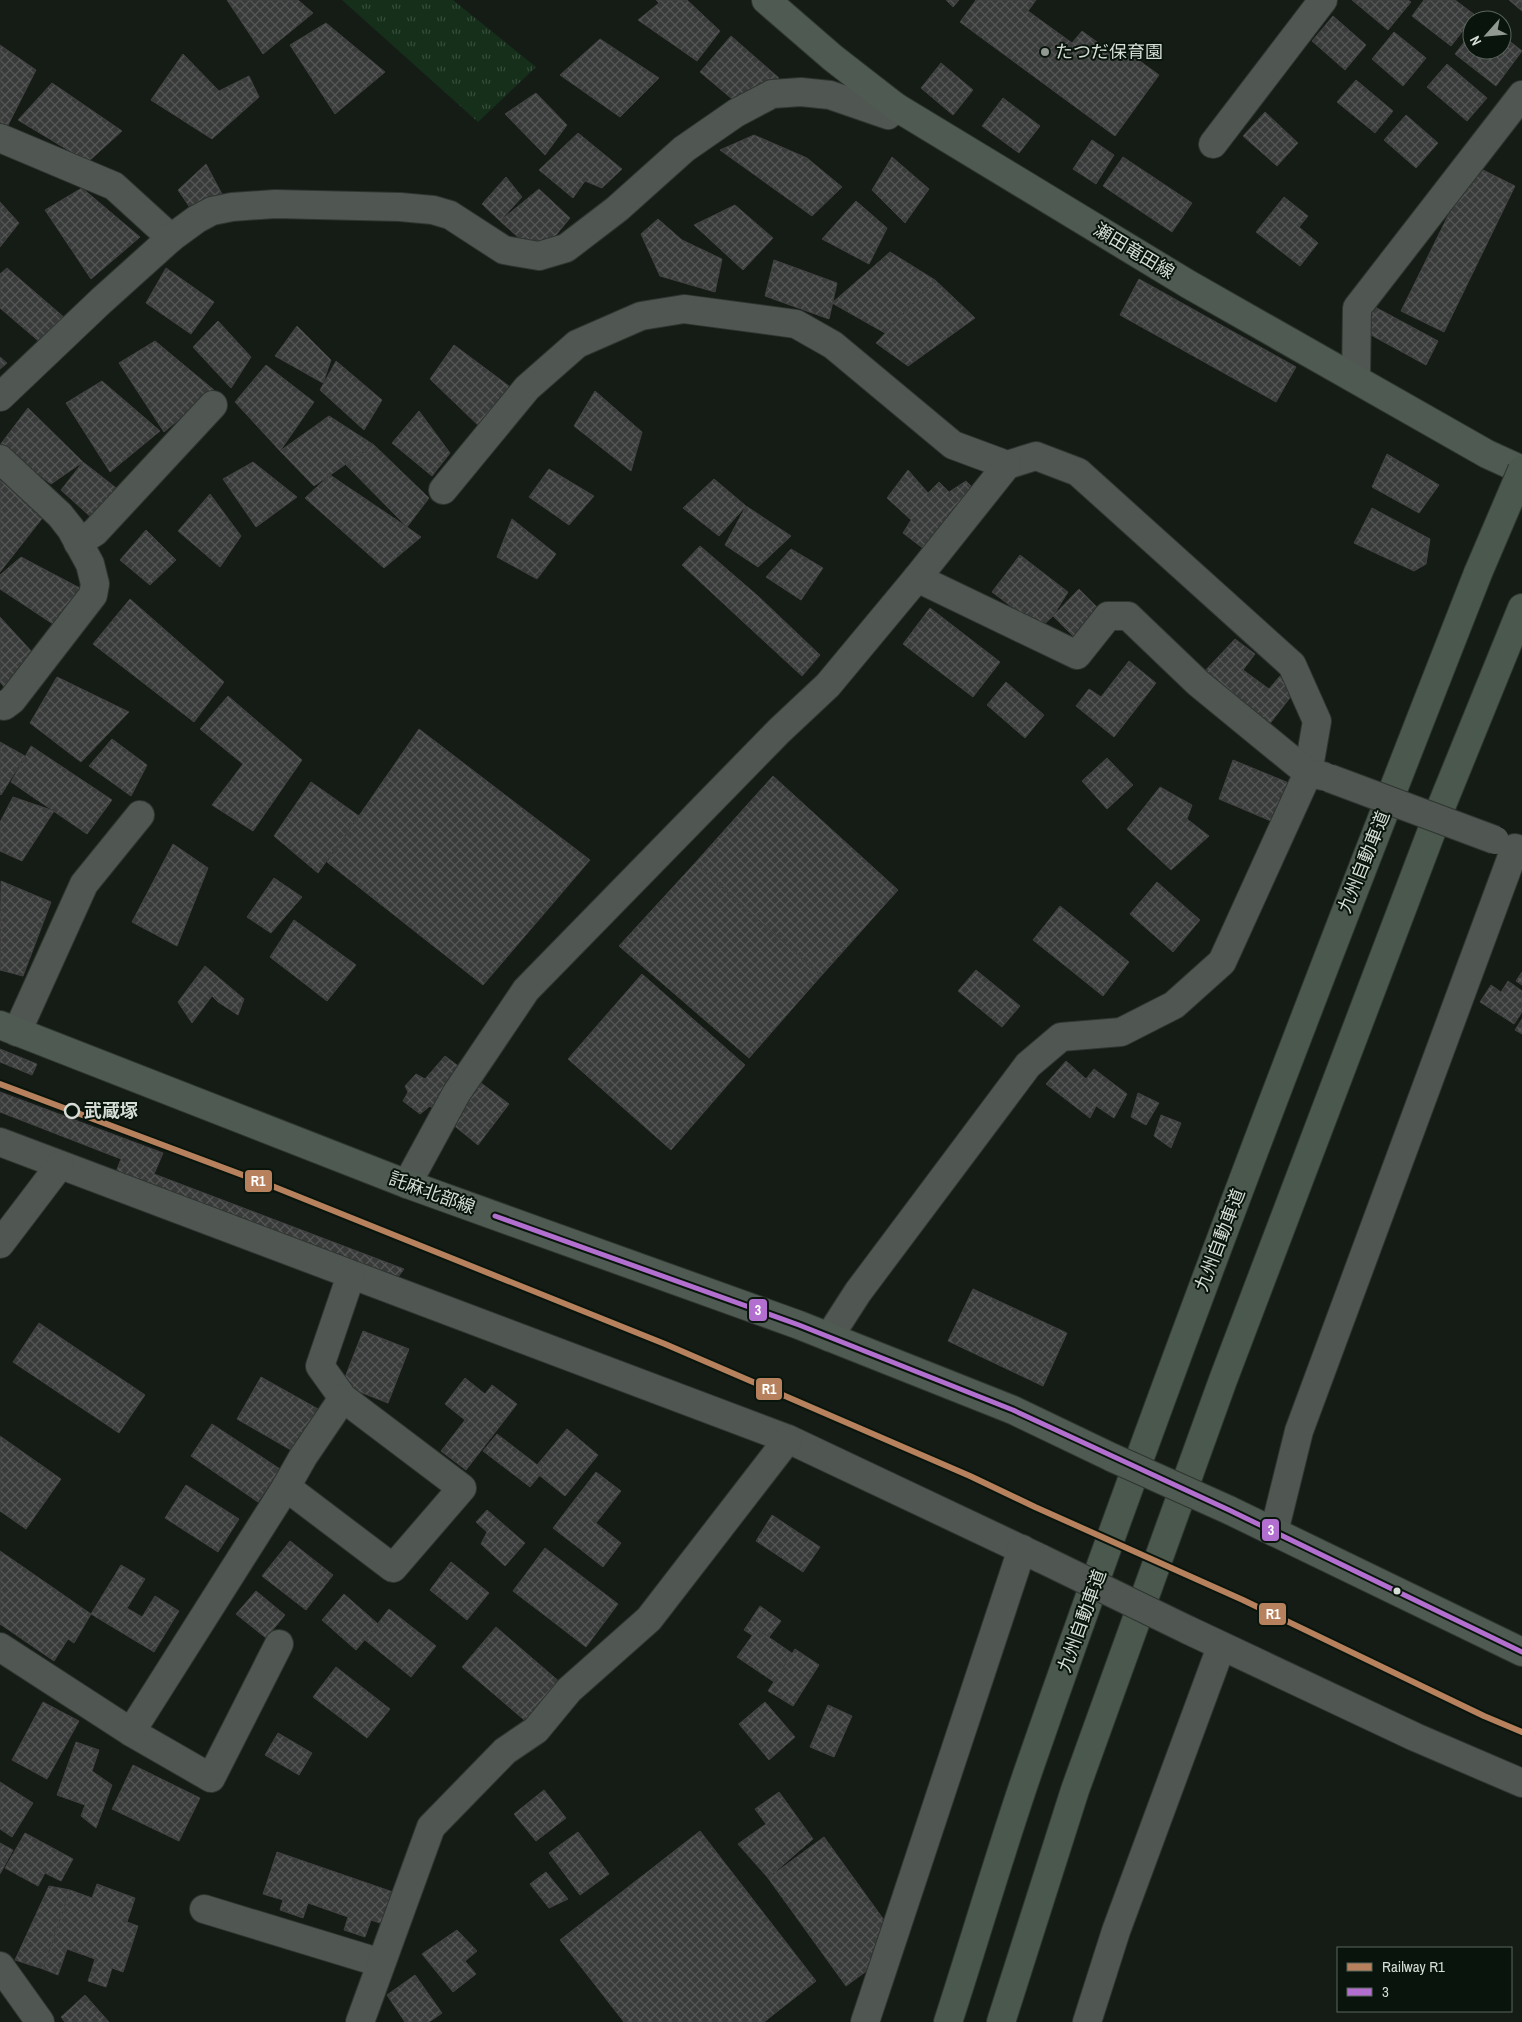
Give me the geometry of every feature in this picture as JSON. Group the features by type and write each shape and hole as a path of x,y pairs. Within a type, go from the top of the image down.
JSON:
{"highway":[{"name":"九州自動車道","path":"948,2022 1030,1766 1176,1358 1323,965 1478,573 1522,470"},
{"path":"1001,2022 1075,1790 1223,1380 1436,817 1522,608"}],"main road":[{"name":"瀬田竜田線","path":"766,0 833,58 896,107 1188,284 1487,454 1522,470"},
{"name":"託麻北部線","path":"9,1029 408,1184 830,1337 1013,1410 1113,1458 1229,1510 1522,1652"}],"street":[{"path":"1213,144 1323,0"},
{"path":"0,397 171,238 197,219 212,211 232,207 276,204 400,207 433,210 450,215 504,250 539,256 566,248 617,209 684,149 736,113 772,94 801,92 830,95 888,115 896,107"},
{"path":"1356,379 1357,308 1522,95"},
{"path":"0,138 114,186 171,238"},
{"path":"443,490 527,388 577,344 641,316 684,309 796,324 833,345 954,445 1007,465"},
{"path":"78,542 94,532 213,405"},
{"path":"408,1184 456,1094 526,990 779,731 828,685 917,578 1007,465 1036,456 1078,472 1292,665 1316,720 1319,775 1222,962 1174,1005 1121,1032 1061,1036 1028,1065 858,1292 830,1337"},
{"path":"0,459 60,515 71,529 90,564 95,584 93,594 12,700 4,706 0,705"},
{"path":"917,578 1077,655 1108,616 1128,616 1198,683 1319,775 1510,846 1299,1431 1274,1532"},
{"path":"9,1029 84,884 140,815"},
{"path":"0,1142 788,1439 1032,1554 1221,1647 1415,1737 1522,1783"},
{"path":"0,1244 60,1165"},
{"path":"286,1487 393,1568 462,1488 343,1398 320,1366 351,1275"},
{"path":"131,1732 286,1487 302,1457 343,1398"},
{"path":"360,2022 431,1827 505,1751 536,1730 569,1690 648,1619 788,1439"},
{"path":"865,2022 1032,1554"},
{"path":"0,1647 131,1732 211,1778 279,1644"},
{"path":"1087,2022 1116,1931 1221,1647"},
{"path":"204,1909 381,1963"},
{"path":"0,1966 40,2022"}],"green space":[{"path":"342,0 453,0 536,67 478,122"}],"building":[{"path":"227,0 298,0 313,13 263,54"},
{"path":"656,0 687,0 720,31 697,61 638,20 659,3"},
{"path":"946,0 959,0 953,7"},
{"path":"976,0 1036,0 1028,11 1072,43 1082,31 1112,53 1118,45 1159,75 1115,136 960,22"},
{"path":"1352,0 1408,0 1411,2 1388,30"},
{"path":"1424,0 1455,0 1468,10 1462,10 1462,32 1451,46 1412,16"},
{"path":"1509,0 1522,0 1522,11"},
{"path":"1333,16 1366,45 1345,70 1312,41"},
{"path":"326,23 385,72 335,114 290,45"},
{"path":"1394,32 1426,58 1403,86 1372,59"},
{"path":"731,36 779,78 744,109 700,72"},
{"path":"600,39 659,78 620,117 560,75"},
{"path":"1512,43 1522,51 1496,86 1463,60 1512,60"},
{"path":"0,45 36,70 6,129 0,125"},
{"path":"1462,45 1462,59 1455,54"},
{"path":"183,54 219,91 249,76 259,97 212,139 151,100"},
{"path":"941,63 973,90 953,115 921,88"},
{"path":"1447,64 1487,98 1467,121 1427,87"},
{"path":"1356,80 1393,111 1375,133 1337,102"},
{"path":"52,83 122,131 88,162 18,120"},
{"path":"536,93 567,125 545,155 505,114"},
{"path":"1003,98 1040,126 1019,153 982,126"},
{"path":"1265,112 1298,143 1277,166 1243,136"},
{"path":"1406,115 1438,143 1416,168 1384,140"},
{"path":"578,133 622,169 602,188 585,181 573,198 539,170"},
{"path":"754,135 807,158 842,187 812,216 720,150"},
{"path":"1092,140 1114,155 1096,184 1073,169"},
{"path":"892,157 929,189 905,223 872,190"},
{"path":"1123,157 1192,203 1172,232 1103,186"},
{"path":"206,164 223,196 193,212 178,190"},
{"path":"1473,165 1515,186 1444,332 1401,311"},
{"path":"506,177 522,197 500,221 482,204"},
{"path":"82,188 140,237 91,279 45,210"},
{"path":"539,189 570,218 539,256 500,221"},
{"path":"1284,197 1308,216 1299,227 1318,243 1300,266 1256,232"},
{"path":"856,201 887,228 869,264 822,239"},
{"path":"0,202 19,223 0,247"},
{"path":"735,205 773,238 743,270 694,225"},
{"path":"658,219 682,240 722,259 715,292 660,276 641,234"},
{"path":"890,252 935,280 885,333 832,303"},
{"path":"774,260 837,283 829,319 765,296"},
{"path":"7,268 66,319 49,350 0,308 0,274"},
{"path":"166,268 214,302 191,334 146,303"},
{"path":"1139,279 1296,367 1276,402 1120,315"},
{"path":"935,280 975,318 908,366 876,343"},
{"path":"1373,306 1438,341 1426,365 1360,329"},
{"path":"218,321 251,357 231,388 193,347"},
{"path":"297,326 331,360 323,383 275,356"},
{"path":"155,341 214,390 164,432 119,363"},
{"path":"454,345 517,392 482,429 430,379"},
{"path":"0,357 7,363 0,369"},
{"path":"336,361 382,400 364,430 320,390"},
{"path":"266,365 314,402 280,451 235,402"},
{"path":"102,381 160,431 110,472 66,403"},
{"path":"595,391 642,432 631,471 574,426"},
{"path":"28,408 83,462 51,484 0,445"},
{"path":"419,411 450,453 432,476 392,443"},
{"path":"329,416 374,445 314,486 280,451"},
{"path":"374,445 429,498 407,527 345,464"},
{"path":"1387,454 1439,485 1419,513 1372,487"},
{"path":"83,462 120,491 93,519 61,490"},
{"path":"253,462 297,497 256,527 223,479"},
{"path":"549,469 594,496 569,525 529,497"},
{"path":"908,470 928,493 939,482 949,492 966,481 982,497 924,549 903,533 911,520 887,498"},
{"path":"330,475 421,537 384,568 305,498"},
{"path":"714,479 746,506 719,536 683,508"},
{"path":"0,480 44,516 0,572"},
{"path":"210,494 241,536 220,567 178,531"},
{"path":"746,506 791,536 758,567 725,545"},
{"path":"1372,508 1430,539 1426,564 1414,571 1354,543"},
{"path":"512,519 556,554 537,579 497,557"},
{"path":"146,530 176,560 150,585 120,560"},
{"path":"700,546 758,596 739,618 682,565"},
{"path":"791,549 823,568 801,600 766,577"},
{"path":"1020,555 1068,592 1053,616 1040,628 992,592"},
{"path":"21,557 93,595 53,624 0,589 0,575"},
{"path":"1079,589 1103,613 1077,640 1053,616"},
{"path":"758,596 820,655 802,676 739,618"},
{"path":"130,599 224,682 194,722 93,644"},
{"path":"930,608 1000,662 973,697 903,644"},
{"path":"0,617 33,653 5,688 0,682"},
{"path":"1235,639 1255,654 1243,670 1269,689 1280,676 1296,690 1268,726 1202,674"},
{"path":"1129,661 1156,683 1114,737 1076,706 1089,689 1101,697"},
{"path":"57,677 129,712 81,762 30,723"},
{"path":"1006,682 1044,715 1025,738 987,705"},
{"path":"228,696 302,760 253,831 212,805 243,764 200,729"},
{"path":"419,729 590,860 483,985 327,862"},
{"path":"112,739 147,765 131,796 89,766"},
{"path":"0,742 25,756 1,795 0,794"},
{"path":"31,746 112,800 87,834 11,782"},
{"path":"1107,758 1133,785 1107,809 1082,781"},
{"path":"1233,760 1301,788 1278,824 1219,799"},
{"path":"773,776 898,890 821,976 695,863"},
{"path":"311,782 359,816 318,873 274,836"},
{"path":"1160,787 1192,805 1187,819 1209,836 1171,870 1127,829"},
{"path":"13,797 54,811 22,861 0,851 0,822"},
{"path":"173,844 208,868 177,946 132,922"},
{"path":"695,863 821,976 749,1058 619,946"},
{"path":"274,878 302,897 271,933 247,917"},
{"path":"1,881 51,902 23,976 0,970"},
{"path":"1157,882 1200,920 1173,952 1130,914"},
{"path":"1060,906 1129,962 1103,996 1033,940"},
{"path":"294,920 356,965 327,1001 270,957"},
{"path":"205,966 244,999 238,1015 212,996 192,1023 178,1002"},
{"path":"976,970 1020,1006 1002,1027 958,991"},
{"path":"1522,972 1522,985 1516,981"},
{"path":"642,974 745,1065 671,1150 568,1059"},
{"path":"1508,981 1522,991 1522,1012 1514,1024 1480,1002 1491,985 1501,992"},
{"path":"1522,1019 1522,1034 1515,1030"},
{"path":"0,1049 37,1064 32,1075 0,1062"},
{"path":"445,1056 509,1104 478,1145 430,1106 420,1114 403,1101 408,1092 405,1086 416,1074 425,1079"},
{"path":"1066,1061 1086,1079 1094,1069 1127,1094 1114,1118 1096,1106 1090,1118 1046,1084"},
{"path":"0,1092 163,1153 154,1174 404,1269 398,1277 116,1172 121,1159 0,1112"},
{"path":"1138,1093 1159,1103 1146,1125 1131,1117"},
{"path":"1161,1115 1181,1123 1171,1148 1154,1136"},
{"path":"973,1289 1067,1333 1043,1386 948,1341"},
{"path":"39,1323 145,1395 119,1433 13,1362"},
{"path":"363,1331 409,1349 388,1403 342,1385"},
{"path":"261,1377 327,1414 303,1457 237,1419"},
{"path":"465,1378 485,1394 492,1385 517,1404 466,1470 441,1451 465,1420 445,1404"},
{"path":"212,1424 280,1469 258,1502 191,1456"},
{"path":"567,1429 598,1455 565,1496 539,1475 544,1470 537,1465"},
{"path":"497,1434 544,1470 530,1487 483,1451"},
{"path":"0,1436 61,1479 26,1529 0,1511"},
{"path":"596,1472 621,1491 596,1523 621,1543 603,1567 553,1528"},
{"path":"186,1485 239,1519 218,1552 165,1518"},
{"path":"487,1510 525,1543 505,1566 481,1544 487,1532 476,1522"},
{"path":"772,1515 820,1547 803,1572 756,1541"},
{"path":"290,1541 333,1575 306,1610 262,1576"},
{"path":"545,1548 618,1604 586,1647 513,1591"},
{"path":"0,1551 91,1614 74,1643 68,1639 54,1661 0,1624"},
{"path":"451,1562 489,1593 467,1620 430,1590"},
{"path":"121,1565 145,1579 127,1608 142,1617 155,1596 179,1611 154,1652 91,1614"},
{"path":"256,1591 285,1615 266,1638 236,1614"},
{"path":"344,1594 378,1624 356,1650 322,1620"},
{"path":"760,1606 781,1621 769,1637 752,1635 744,1630"},
{"path":"389,1609 436,1646 411,1677 365,1640"},
{"path":"496,1627 569,1690 536,1730 462,1667"},
{"path":"757,1629 793,1654 774,1682 737,1657"},
{"path":"795,1649 819,1665 793,1706 768,1691"},
{"path":"336,1667 390,1709 367,1738 313,1697"},
{"path":"43,1702 79,1721 47,1779 12,1760"},
{"path":"765,1702 795,1737 769,1760 739,1724"},
{"path":"828,1705 852,1716 834,1757 810,1747"},
{"path":"278,1733 312,1753 299,1775 265,1755"},
{"path":"76,1742 99,1750 92,1771 112,1785 96,1828 81,1816 85,1805 57,1795"},
{"path":"133,1765 200,1798 179,1841 112,1809"},
{"path":"0,1782 33,1803 12,1837 0,1829"},
{"path":"544,1790 566,1818 536,1841 514,1814"},
{"path":"779,1792 813,1839 768,1878 738,1844 766,1824 755,1809"},
{"path":"700,1831 816,1981 764,2022 624,2022 560,1940"},
{"path":"578,1832 609,1874 580,1895 549,1853"},
{"path":"25,1833 73,1859 61,1881 45,1873 38,1886 5,1868"},
{"path":"824,1837 902,1945 846,1986 768,1878"},
{"path":"0,1843 13,1850 0,1874"},
{"path":"277,1852 393,1892 383,1924 371,1920 365,1937 344,1930 348,1917 308,1903 303,1918 280,1910 283,1900 263,1894"},
{"path":"546,1872 568,1899 549,1908 530,1884"},
{"path":"97,1884 135,1898 127,1922 138,1926 123,1972 112,1968 106,1987 88,1981 95,1959 67,1949 58,1975 43,1969 70,1890 92,1898"},
{"path":"49,1886 70,1890 43,1969 15,1960"},
{"path":"457,1930 477,1951 465,1961 476,1974 453,1992 422,1954"},
{"path":"415,1975 442,2013 429,2022 405,2022 387,1995"},
{"path":"85,1995 109,2022 65,2022 61,2017"}],"rail line":[{"name":"R1","path":"0,1084 272,1186 665,1344 970,1476 1243,1600 1484,1716 1522,1732"}],"transit line":[{"name":"3","path":"495,1216 799,1325 1013,1410 1229,1510 1522,1652"}],"place":[{"name":"たつだ保育園","path":"1045,52"},
{"name":"武蔵塚","path":"72,1111"}]}
